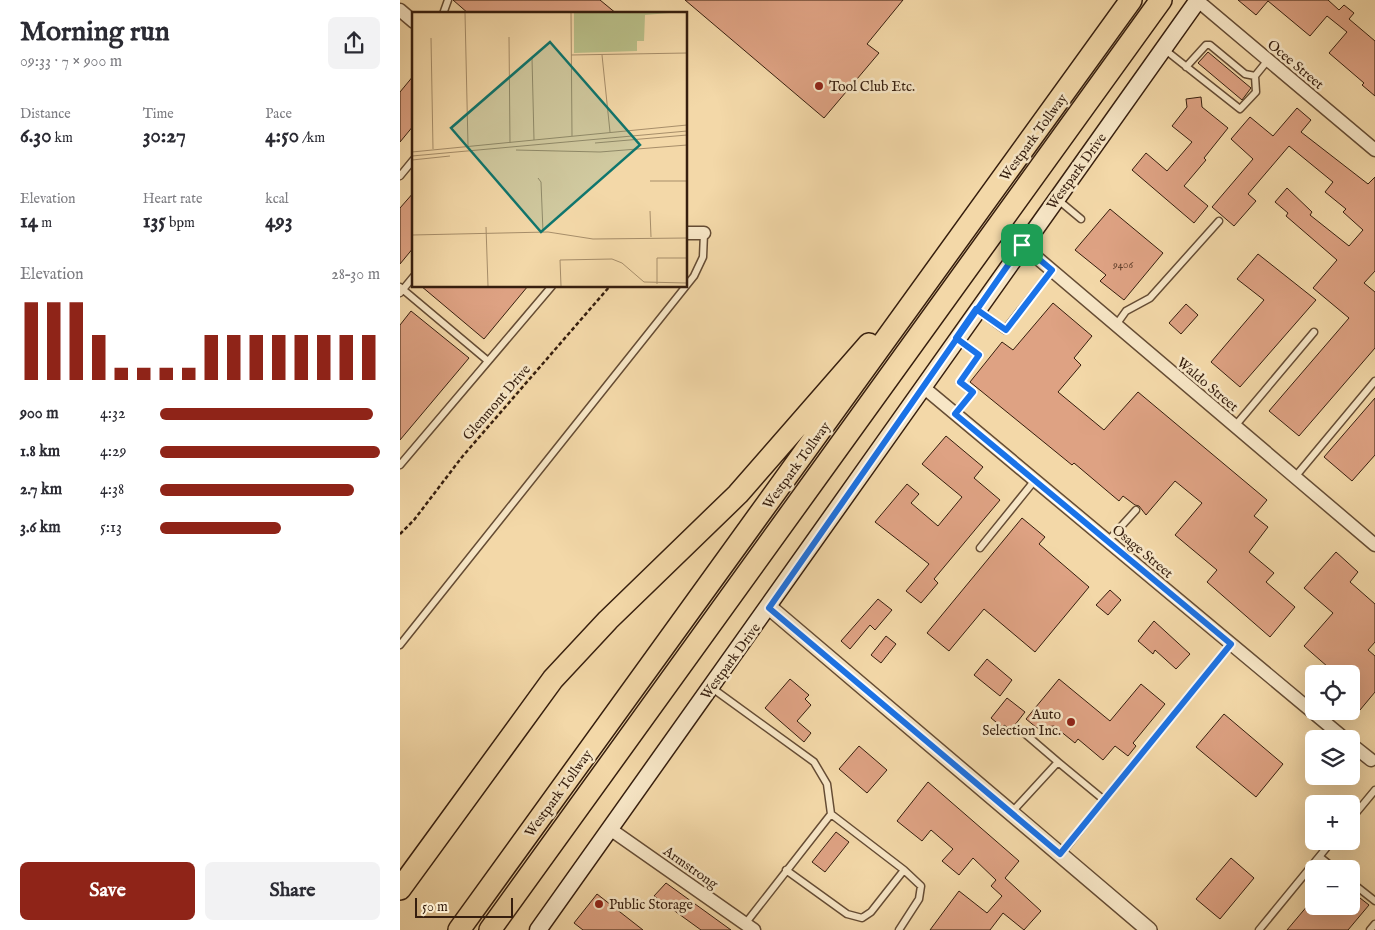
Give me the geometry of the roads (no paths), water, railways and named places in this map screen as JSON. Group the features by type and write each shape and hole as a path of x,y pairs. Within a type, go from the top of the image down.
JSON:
{"highway":[{"name":"Westpark Tollway","path":"459,930 958,242 1131,0"},
{"name":"Westpark Tollway","path":"490,930 1161,0"},
{"path":"400,889 553,679 608,620 738,494 958,242"}],"main road":[{"name":"Westpark Drive","path":"541,929 610,829 769,608 976,309 1198,0"}],"street":[{"name":"Ocee Street","path":"1198,0 1375,150"},
{"path":"400,10 412,20"},
{"path":"688,233 704,233"},
{"name":"Waldo Street","path":"1022,245 1375,545"},
{"name":"Osage Street","path":"922,386 1334,730"},
{"path":"769,608 1149,930"},
{"path":"1360,751 1371,760"},
{"name":"Armstrong","path":"610,829 750,927"}],"lane":[{"path":"444,12 448,0"},
{"path":"1186,67 1202,47 1210,45 1245,74 1255,76"},
{"path":"1163,49 1240,109 1256,92 1255,76 1268,60"},
{"path":"400,176 412,161"},
{"path":"1056,199 1081,219"},
{"path":"1116,325 1126,311 1150,298 1218,221"},
{"path":"688,284 694,276 703,257 704,233"},
{"path":"976,309 1006,330 1052,270"},
{"path":"412,278 401,290 488,361"},
{"path":"400,466 550,288"},
{"path":"400,645 684,288"},
{"path":"1235,426 1314,332"},
{"path":"955,414 973,392 960,382 979,355 956,338"},
{"path":"1295,477 1375,381"},
{"path":"980,548 1035,480"},
{"path":"1108,542 1136,510"},
{"path":"1060,854 1231,644"},
{"path":"712,687 814,762 827,784 830,814 786,870 750,927"},
{"path":"1023,732 1104,800"},
{"path":"1012,813 1058,762"},
{"path":"1360,808 1375,790"},
{"path":"830,814 904,870 921,886 921,892 913,912 899,930"},
{"path":"1259,930 1325,850"},
{"path":"1320,856 1325,860"},
{"path":"786,870 847,914 862,918 871,912 904,870"},
{"path":"1360,889 1375,901"},
{"path":"1370,930 1375,924"}],"place":[{"name":"Tool Club Etc.","path":"819,86"},
{"name":"Auto Selection Inc.","path":"1071,722"},
{"name":"Public Storage","path":"599,904"}]}
